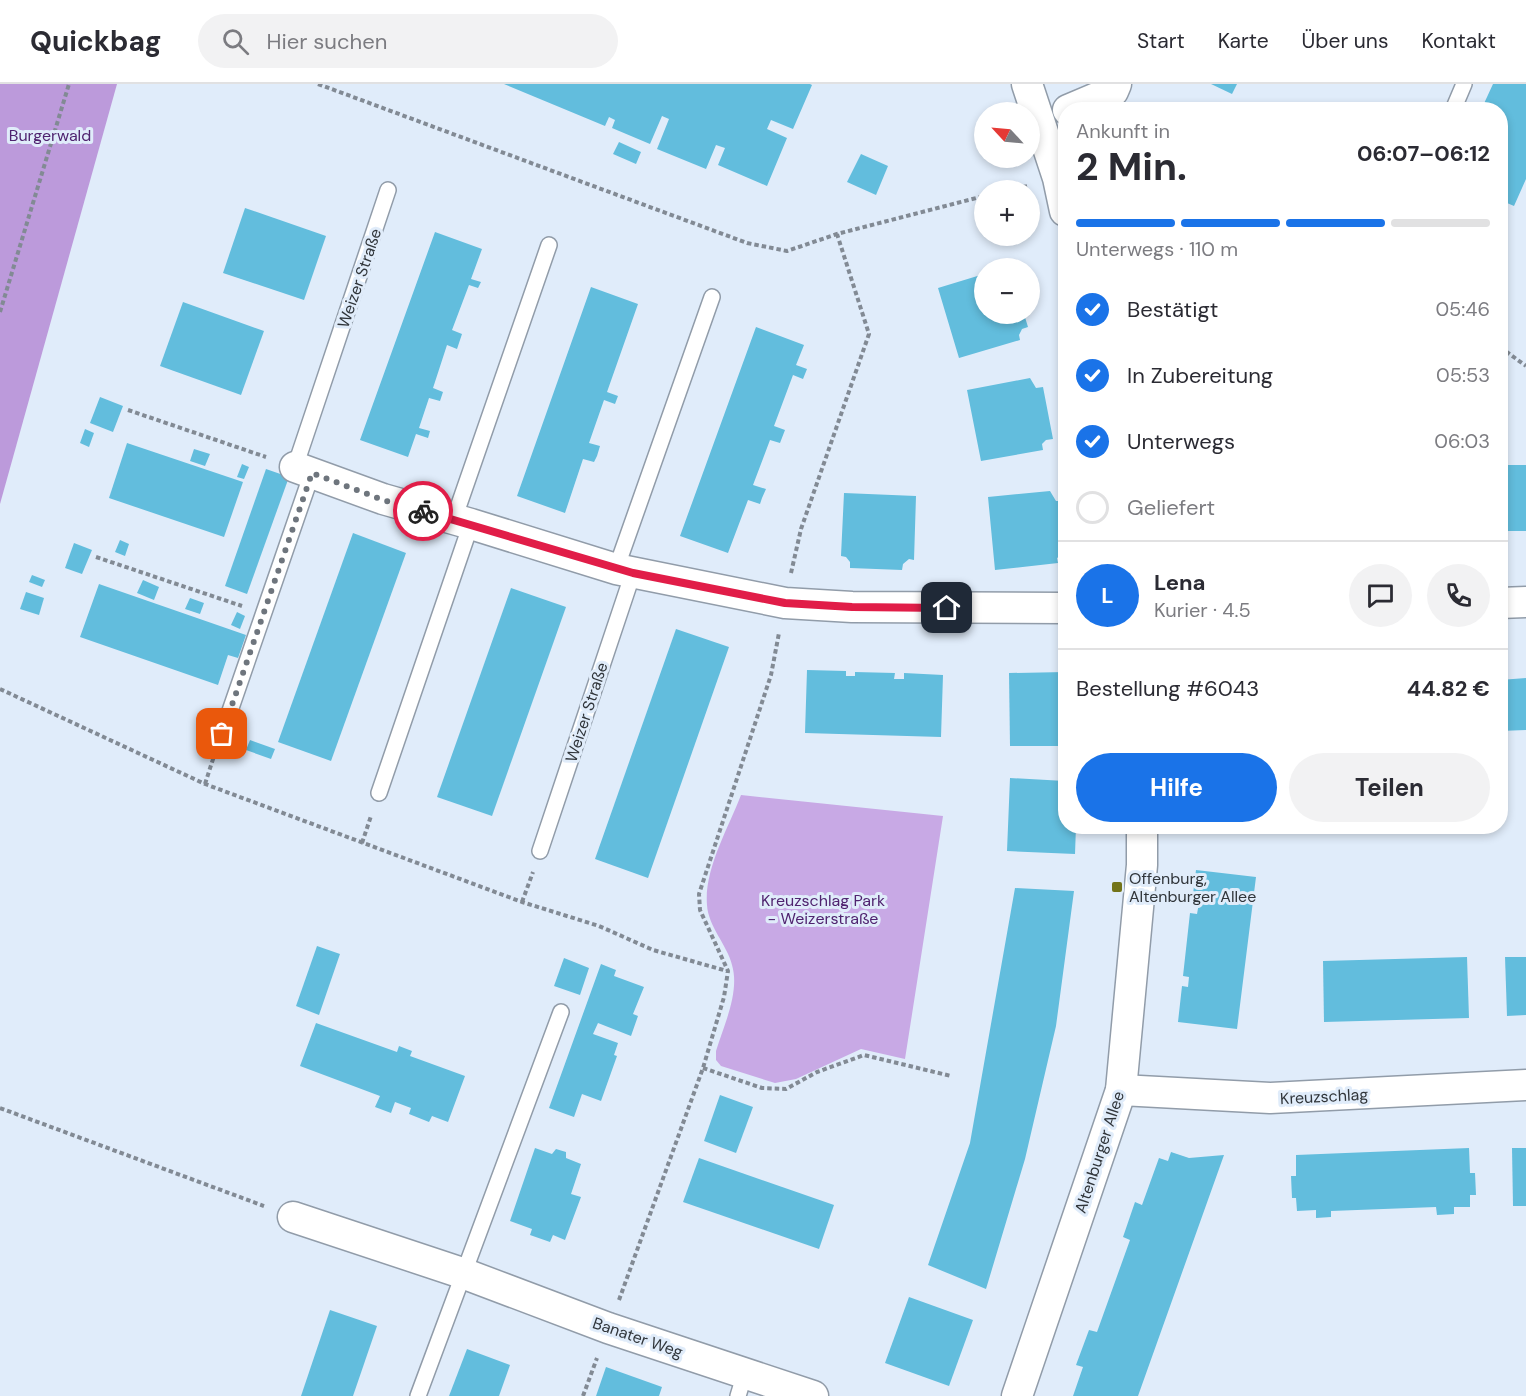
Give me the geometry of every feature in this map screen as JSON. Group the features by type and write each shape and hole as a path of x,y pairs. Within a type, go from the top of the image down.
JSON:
{"street":[{"path":"1027,84 1057,111 1058,178"},
{"path":"1082,102 1113,91 1116,84"},
{"path":"304,470 383,500 463,521 624,571 785,603 852,607 1058,608"},
{"path":"1508,603 1526,602"},
{"name":"Altenburger Allee","path":"1017,1396 1121,1090 1142,865 1142,834"},
{"name":"Kreuzschlag","path":"1121,1090 1270,1098 1526,1085"},
{"name":"Banater Weg","path":"292,1217 465,1274 609,1328 741,1385 813,1396"}],"lane":[{"path":"1456,102 1464,84"},
{"name":"Weizer Straße","path":"222,734 266,614 304,470 388,190"},
{"path":"379,793 549,245"},
{"name":"Weizer Straße","path":"540,851 624,571 712,297"},
{"path":"418,1396 561,1012"}],"path":[{"path":"0,312 69,84"},
{"path":"318,84 747,243 787,251 837,234 974,199"},
{"path":"1508,353 1526,366"},
{"path":"128,411 304,470"},
{"path":"96,557 266,614"},
{"path":"0,689 205,784 522,902 598,926 653,950 728,971 724,997 703,1068 583,1396"},
{"path":"362,843 379,793"},
{"path":"522,902 540,851"},
{"path":"703,1068 762,1088 786,1089 817,1072 864,1055 951,1076"},
{"path":"0,1108 292,1217"}],"green space":[{"name":"Burgerwald","path":"0,84 117,84 0,504"},
{"name":"Kreuzschlag Park - Weizerstraße","path":"741,795 943,816 905,1059 861,1049 796,1079 775,1083 721,1066 716,1060 716,1051 733,997 734,975 730,958 708,913 707,891 713,863"}],"building":[{"path":"504,84 812,85 793,129 771,120 767,129 787,138 767,186 718,165 725,148 716,145 706,169 657,149 669,119 662,116 650,144 612,128 615,120 609,117 605,126"},
{"path":"1211,84 1237,84 1232,94"},
{"path":"1493,84 1526,84 1526,179 1514,206 1508,203 1508,102 1485,102"},
{"path":"619,142 641,152 636,164 613,154"},
{"path":"861,154 888,166 876,195 847,182"},
{"path":"245,208 326,236 304,300 223,273"},
{"path":"435,232 482,249 471,279 481,282 478,288 469,285 452,330 462,334 457,349 447,345 433,388 443,392 440,401 429,398 419,428 430,431 428,438 416,434 408,457 360,440"},
{"path":"974,277 974,324 1027,324 1028,327 1022,329 1019,335 1020,340 959,358 938,288"},
{"path":"591,287 638,304 607,392 618,396 615,404 604,400 589,443 600,446 597,456 594,462 583,459 565,513 517,496"},
{"path":"183,302 264,331 241,395 160,366"},
{"path":"756,327 804,345 796,365 807,369 803,379 793,375 774,426 785,430 780,443 770,440 753,485 766,489 760,504 748,500 728,553 680,536"},
{"path":"1030,378 1036,388 1043,387 1053,439 1046,440 1042,444 1043,450 981,461 967,390"},
{"path":"100,397 123,406 113,432 90,423"},
{"path":"85,429 94,433 89,447 80,443"},
{"path":"127,443 243,482 224,537 109,498"},
{"path":"194,449 210,454 205,466 190,461"},
{"path":"242,464 249,467 244,479 237,477"},
{"path":"1508,465 1526,465 1526,531 1508,531"},
{"path":"266,469 289,477 247,594 225,586"},
{"path":"1050,491 1058,501 1058,563 995,570 988,497"},
{"path":"844,493 916,496 914,560 909,559 903,564 902,570 850,568 850,562 846,557 841,556"},
{"path":"353,533 406,553 331,761 278,742"},
{"path":"120,540 129,544 125,556 115,552"},
{"path":"74,543 92,550 82,574 65,568"},
{"path":"32,575 45,580 42,587 29,582"},
{"path":"143,580 159,587 154,600 137,593"},
{"path":"99,584 246,635 238,658 228,655 218,685 80,637"},
{"path":"511,588 566,607 492,816 437,797"},
{"path":"26,592 44,598 39,615 20,609"},
{"path":"190,598 204,603 200,614 185,609"},
{"path":"237,612 245,616 240,629 231,625"},
{"path":"676,629 729,647 648,878 595,859"},
{"path":"807,670 846,671 846,676 855,676 855,672 895,673 894,679 904,679 904,673 943,675 941,737 805,733"},
{"path":"1058,672 1058,746 1010,746 1009,673"},
{"path":"1526,678 1526,730 1508,731 1508,679"},
{"path":"250,740 275,749 271,759 246,750"},
{"path":"1010,778 1058,781 1058,834 1076,834 1075,854 1007,851"},
{"path":"1196,870 1256,877 1237,1029 1178,1022 1182,986 1188,987 1189,977 1183,976 1190,913 1197,914 1199,903 1192,902"},
{"path":"1015,888 1074,891 1056,1026 1025,1159 986,1289 928,1265 970,1143"},
{"path":"317,946 340,954 319,1015 296,1006"},
{"path":"1467,957 1469,1018 1324,1022 1323,961"},
{"path":"1505,957 1526,957 1526,1015 1507,1016"},
{"path":"564,958 589,968 580,995 554,986"},
{"path":"601,964 616,970 614,976 644,987 633,1014 638,1016 631,1036 598,1023 593,1034 618,1043 614,1055 617,1056 601,1101 582,1094 574,1117 549,1108"},
{"path":"316,1023 397,1052 399,1046 412,1051 410,1056 465,1076 448,1122 432,1116 429,1122 409,1114 411,1108 395,1102 391,1113 375,1107 380,1096 300,1066"},
{"path":"720,1095 753,1107 736,1153 704,1141"},
{"path":"535,1148 552,1154 556,1149 566,1152 566,1158 581,1164 571,1194 581,1197 565,1240 553,1235 550,1242 530,1235 532,1229 510,1221"},
{"path":"1469,1148 1470,1173 1475,1173 1476,1195 1470,1195 1470,1207 1454,1207 1454,1214 1437,1215 1436,1207 1331,1211 1331,1217 1316,1218 1316,1210 1297,1211 1296,1198 1292,1198 1291,1176 1296,1176 1296,1155"},
{"path":"1512,1148 1526,1148 1526,1206 1513,1206"},
{"path":"1171,1152 1189,1158 1224,1155 1138,1396 1073,1396 1083,1367 1076,1365 1089,1330 1097,1332 1130,1240 1123,1237 1135,1202 1142,1205 1159,1158 1168,1161"},
{"path":"699,1158 834,1205 819,1249 683,1202"},
{"path":"909,1297 973,1320 949,1386 885,1363"},
{"path":"330,1310 377,1326 353,1396 301,1396"},
{"path":"467,1349 510,1365 499,1396 449,1396"},
{"path":"606,1367 662,1387 659,1396 596,1396"}],"way so far":[{"path":"222,734 266,614 312,473 383,500 423,511"}],"place":[{"name":"Offenburg, Altenburger Allee","path":"1117,887"}],"route":[{"path":"423,511 616,569 785,603 852,607 947,608"}]}
